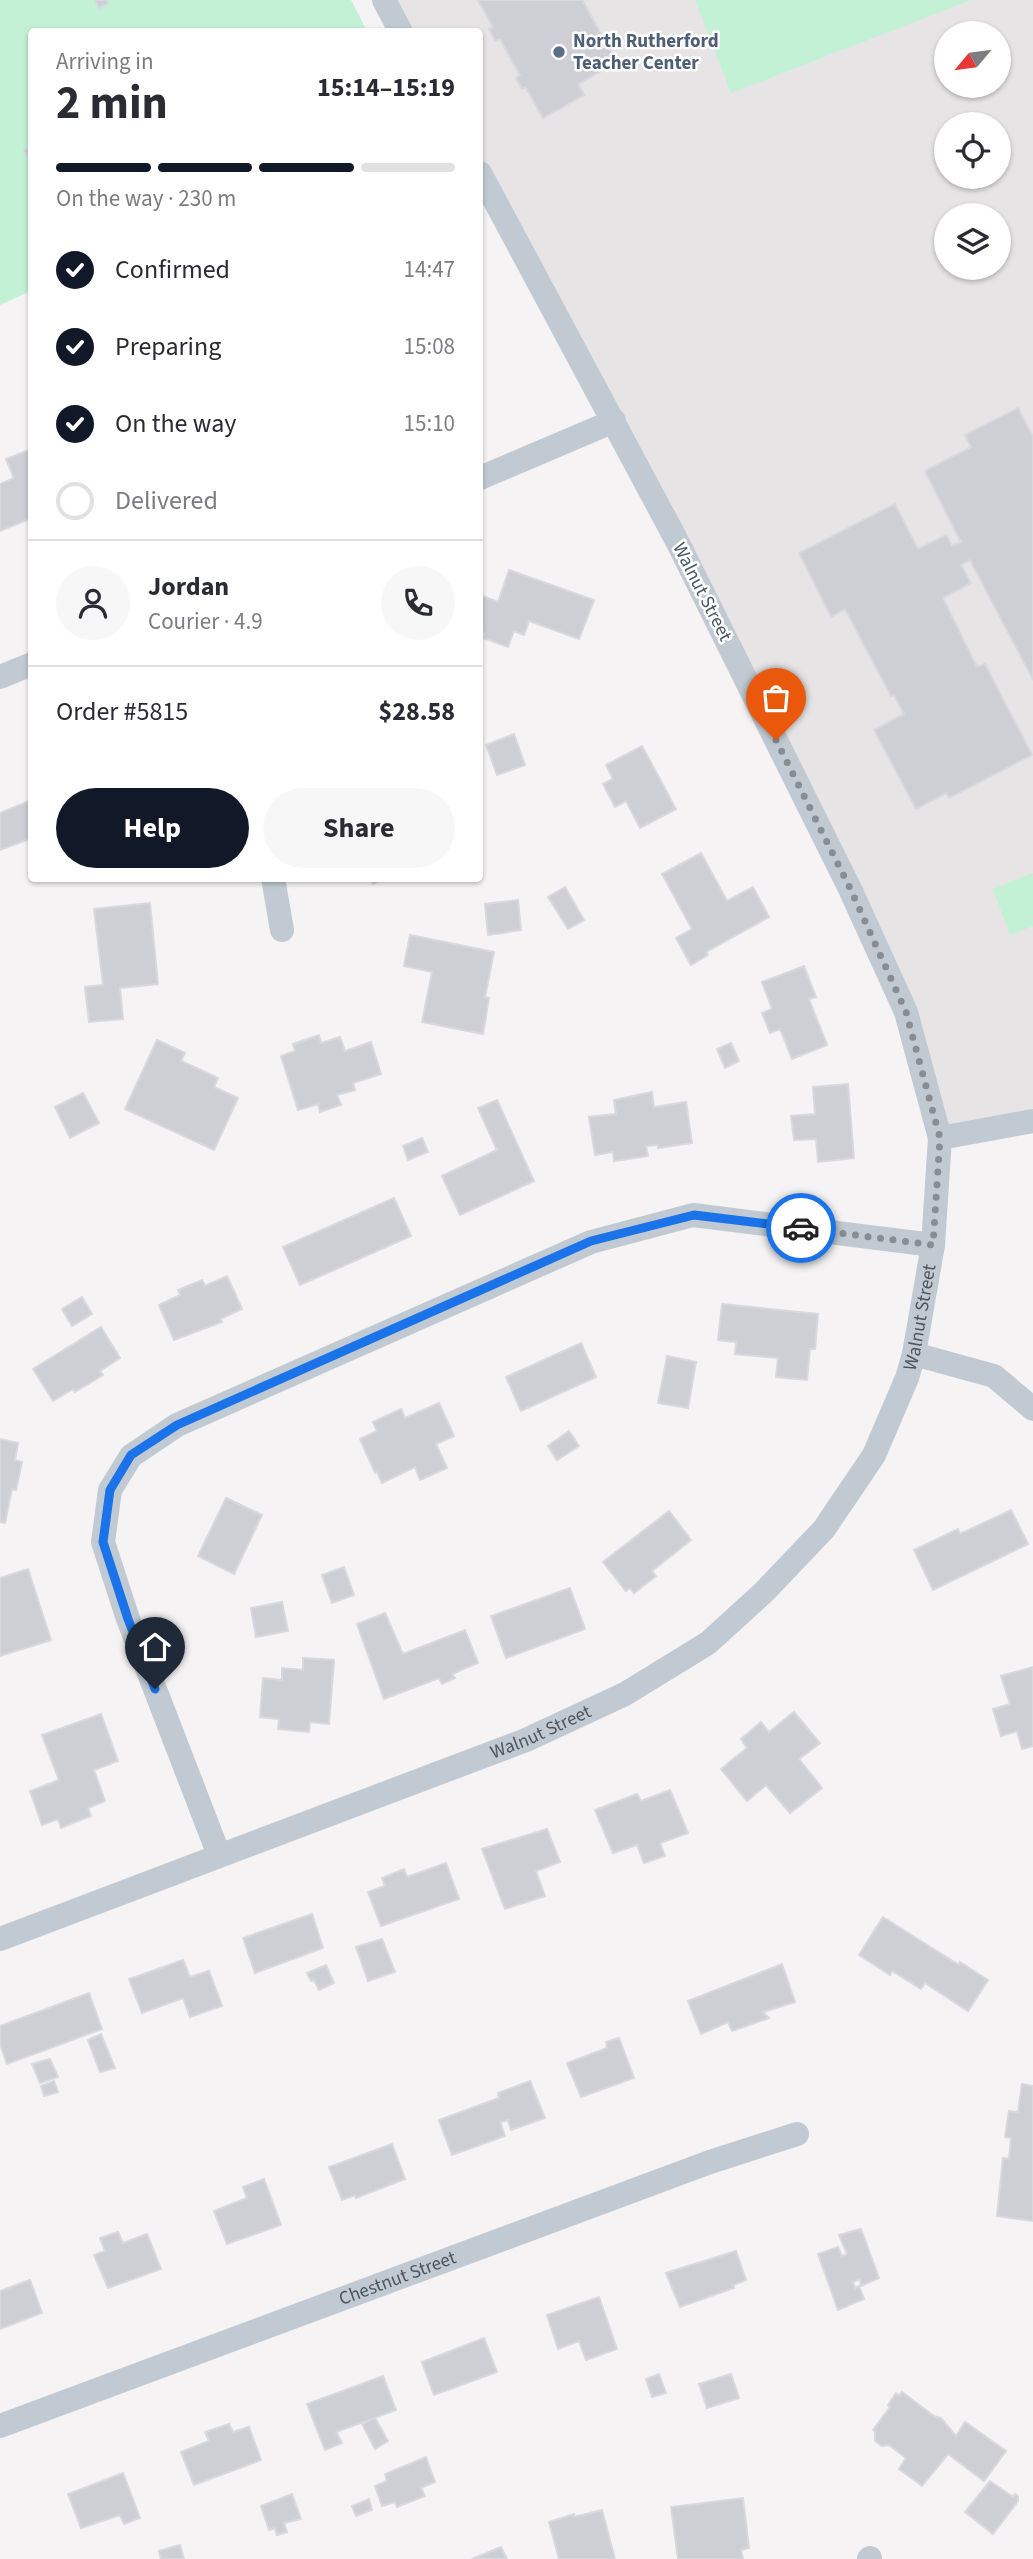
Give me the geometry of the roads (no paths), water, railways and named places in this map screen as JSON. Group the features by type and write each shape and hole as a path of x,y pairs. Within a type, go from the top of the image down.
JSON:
{"street":[{"path":"384,0 399,28"},
{"name":"Walnut Street","path":"0,1939 526,1740 625,1694 708,1643 764,1592 824,1529 874,1455 907,1378 914,1354 933,1245 940,1138 906,1012 867,925 683,553 483,179"},
{"path":"483,477 614,421"},
{"path":"0,677 28,666"},
{"path":"274,882 282,930"},
{"path":"940,1138 1033,1121"},
{"path":"219,1855 128,1619 103,1542 110,1490 131,1455 177,1425 591,1241 694,1215 933,1245"},
{"path":"914,1354 994,1376 1033,1409"},
{"name":"Chestnut Street","path":"0,2426 684,2172 797,2133"}],"place":[{"name":"North Rutherford Teacher Center","path":"559,52"}]}
